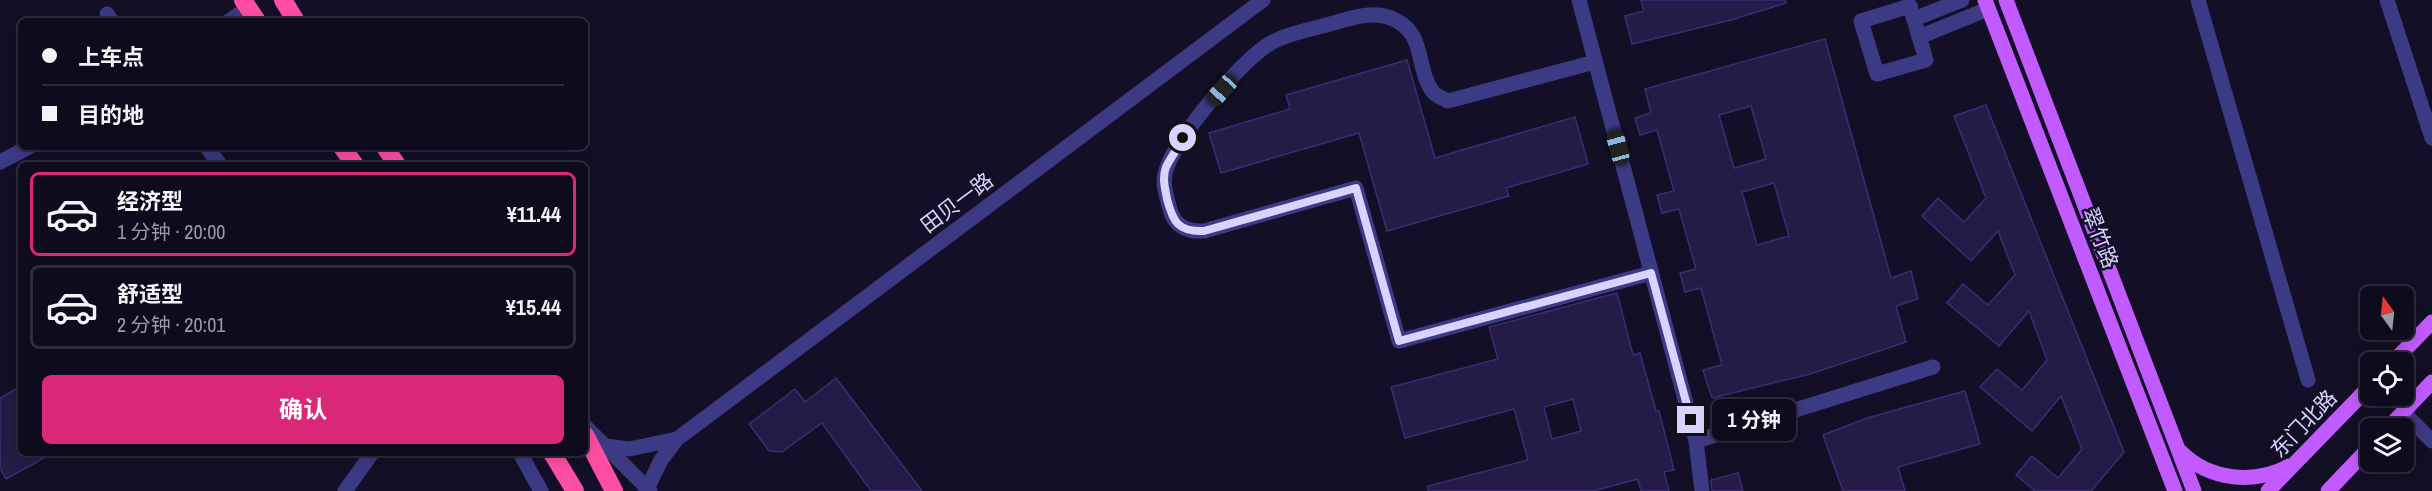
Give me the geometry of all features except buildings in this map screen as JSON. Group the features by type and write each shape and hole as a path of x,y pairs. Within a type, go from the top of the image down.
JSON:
{"highway":[{"path":"283,0 294,18"},
{"path":"588,441 614,491"},
{"path":"554,456 575,491"}],"main road":[{"name":"翠竹路","path":"2006,0 2194,491"},
{"name":"翠竹路","path":"1986,5 2175,491"},
{"path":"2403,352 2432,322"},
{"path":"2397,418 2432,382"},
{"name":"东门北路","path":"2268,491 2360,396"},
{"path":"2178,448 2192,463 2209,472 2227,476 2267,474 2297,461"},
{"path":"2328,491 2360,457"}],"street":[{"name":"田贝一路","path":"648,490 661,460 677,439 1263,0"},
{"path":"1579,0 1696,441 1702,491"},
{"path":"1914,19 1962,0"},
{"path":"2198,0 2308,380"},
{"path":"2387,0 2432,138"},
{"path":"1919,37 1986,5"},
{"path":"1910,6 1926,60 1877,74 1861,21 1884,7 1910,6"},
{"path":"234,18 249,10"},
{"path":"1595,63 1448,101 1434,94 1429,85 1418,46 1411,33 1387,17 1358,16 1283,38 1253,56 1192,124 1166,167 1164,177 1171,217 1184,228 1204,231 1356,188 1399,341 1651,273"},
{"path":"0,162 23,150"},
{"path":"1696,441 1933,367"},
{"path":"2403,412 2432,441"},
{"path":"588,429 648,490"},
{"name":"田贝一路","path":"606,446 629,449 677,439"},
{"path":"345,491 370,456"},
{"path":"522,456 541,491"}],"route":[{"path":"1183,138 1166,167 1164,187 1171,217 1184,228 1193,231 1204,231 1356,188 1399,341 1651,273 1691,420"}]}
